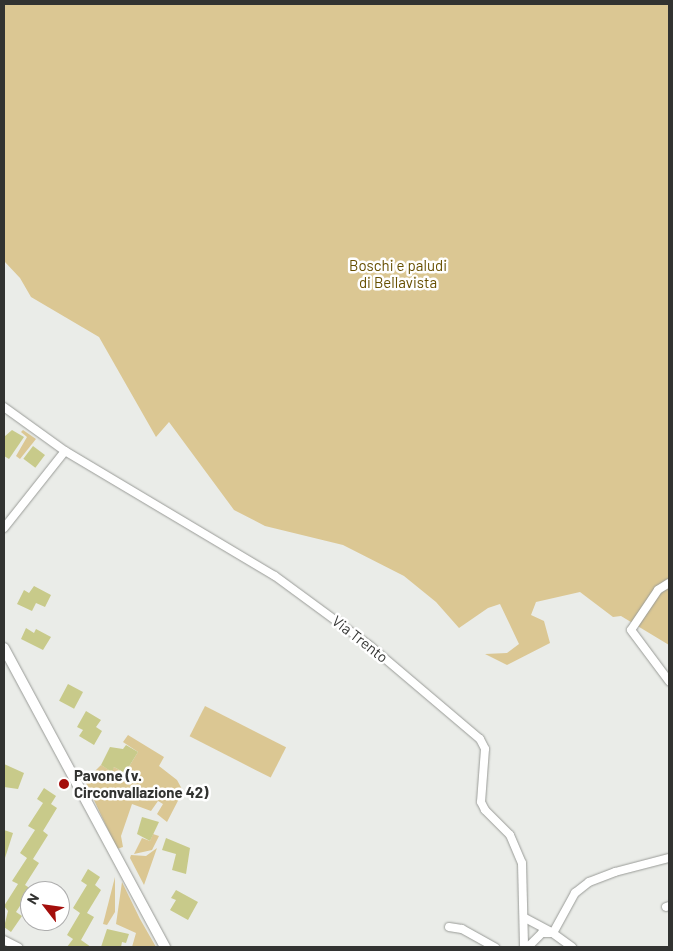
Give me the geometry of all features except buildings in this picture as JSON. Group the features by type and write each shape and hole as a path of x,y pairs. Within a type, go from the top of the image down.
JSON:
{"main road":[{"path":"4,648 164,947"}],"street":[{"name":"Via Trento","path":"4,407 65,451 275,576 369,645 480,739 485,749 481,802 485,810 510,835 522,864 526,947"},
{"path":"4,528 65,451"},
{"path":"669,584 658,590 631,630 669,681"},
{"path":"553,933 568,904 589,882 669,858"},
{"path":"525,918 553,933 572,947"},
{"path":"449,927 462,929 495,947"},
{"path":"526,947 542,933 553,933"},
{"path":"4,940 18,947"}],"green space":[{"name":"Boschi e paludi di Bellavista","path":"4,4 669,4 669,645 621,616 613,617 580,592 536,602 531,615 544,621 550,643 507,665 485,654 507,653 519,644 500,604 488,608 459,628 436,602 404,576 343,545 265,526 234,510 169,422 156,437 99,337 31,297 20,278 4,261"},
{"path":"23,430 36,439 20,459 16,456 27,437 21,432"},
{"path":"205,706 286,747 271,778 190,736"},
{"path":"128,735 164,757 159,766 177,780 183,791 167,822 157,814 163,804 158,801 151,811 132,804 121,836 123,847 117,849 85,781 101,765 111,771 114,767 125,773 138,752 123,742"},
{"path":"153,834 159,836 152,850 134,854 142,838 150,841"},
{"path":"157,848 144,885 130,858 131,855 146,856"},
{"path":"115,877 115,912 107,925 103,924"},
{"path":"122,882 156,947 132,947 136,933 116,924"}],"place":[{"name":"Pavone (v. Circonvallazione 42)","path":"64,784"}]}
